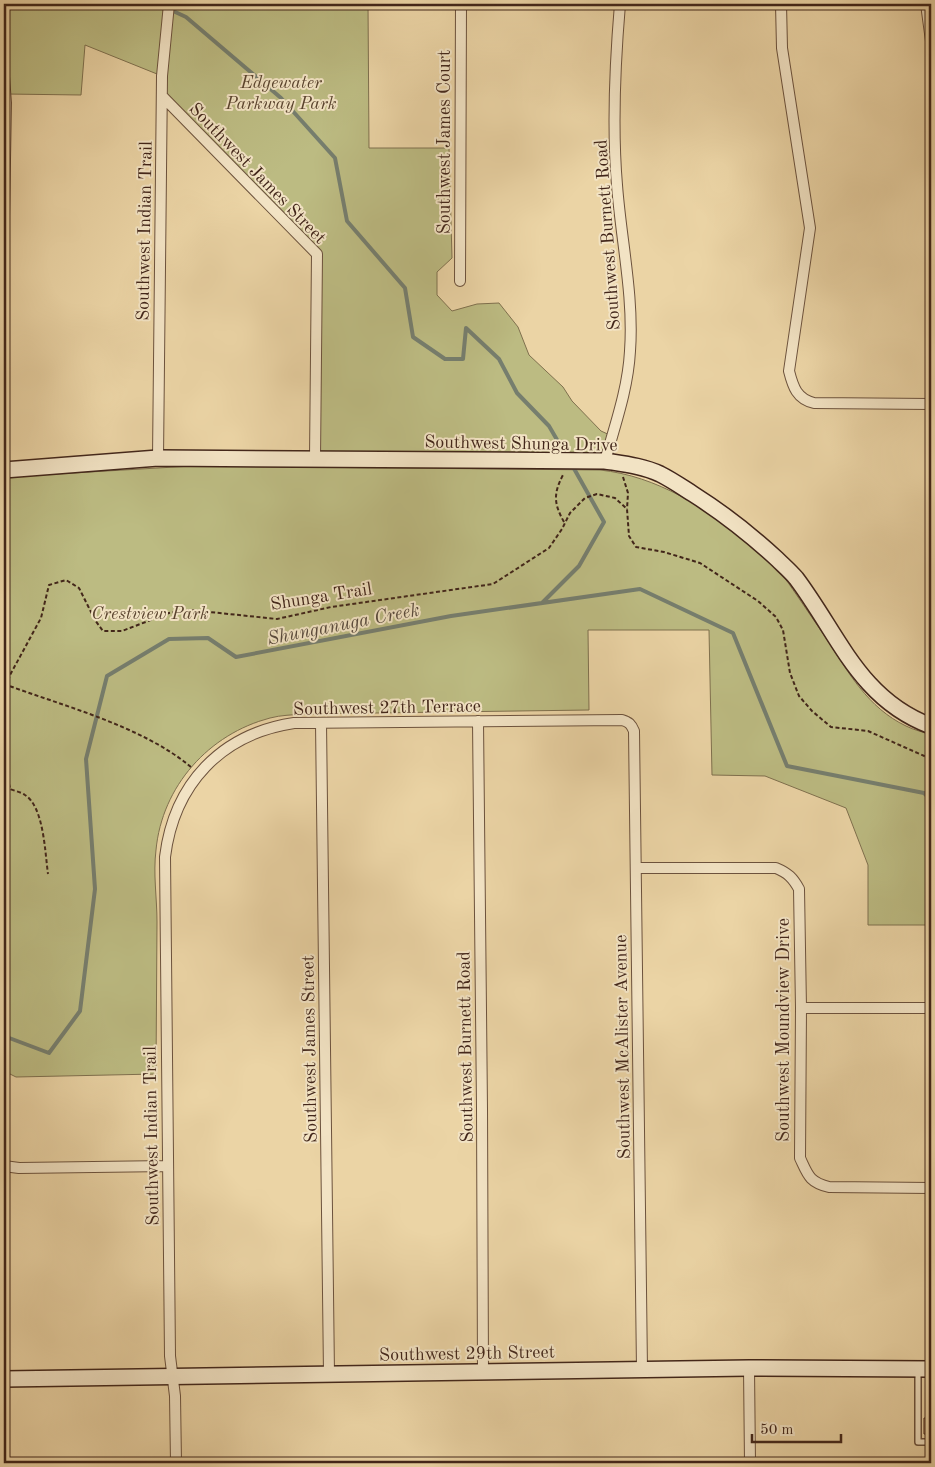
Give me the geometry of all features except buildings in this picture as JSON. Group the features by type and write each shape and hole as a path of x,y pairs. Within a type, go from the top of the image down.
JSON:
{"street":[{"name":"Southwest Indian Trail","path":"158,458 163,56 170,4"},
{"name":"Southwest James Court","path":"460,281 461,4"},
{"name":"Southwest Burnett Road","path":"605,461 624,393 631,331 630,303 616,183 616,56 620,4"},
{"path":"781,4 782,48 810,228 789,372 794,390 804,400 814,403 931,404"},
{"path":"926,4 931,41"},
{"path":"4,78 6,104 4,216"},
{"name":"Southwest James Street","path":"162,96 317,254 315,458"},
{"name":"Southwest Shunga Drive","path":"4,470 158,458 315,458 605,461 661,474 741,528 795,576 866,682 899,711 931,726"},
{"name":"Southwest 27th Terrace","path":"176,810 198,774 224,750 257,732 294,723 622,720 631,725"},
{"name":"Southwest Burnett Road","path":"478,722 483,1372"},
{"name":"Southwest James Street","path":"321,723 330,1374"},
{"name":"Southwest McAlister Avenue","path":"631,725 634,731 642,1370"},
{"name":"Southwest Indian Trail","path":"176,810 166,842 165,857 170,1356 175,1396 176,1463"},
{"name":"Southwest Moundview Drive","path":"636,868 776,868 786,872 794,879 799,889 801,1008 800,1158 810,1179 829,1187 931,1188"},
{"path":"801,1008 931,1008"},
{"path":"4,1166 19,1168 168,1166"},
{"path":"749,1368 750,1463"},
{"name":"Southwest 29th Street","path":"4,1379 749,1368 925,1369"}],"lane":[{"path":"925,1369 918,1442 931,1442"}],"path":[{"path":"565,523 558,511 556,489 563,475 571,474"},
{"path":"617,475 623,477 628,493 629,536 636,547 664,552 700,563 758,601 776,617 783,630 790,673 798,696 812,711 831,727 868,731 931,758"},
{"name":"Shunga Trail","path":"4,693 10,674 41,618 49,585 66,580 79,588 95,620 103,631 122,631 168,613 190,610 277,619 331,607 493,584 550,548 570,513 586,498 597,494 614,498 627,509"},
{"path":"5,685 119,727 174,753 198,774"},
{"path":"4,758 10,789"},
{"path":"4,795 10,789"},
{"path":"10,789 26,795 36,808 42,831 48,874"}],"green space":[{"name":"Edgewater Parkway Park","path":"4,4 368,4 369,148 449,148 452,258 437,272 437,295 452,311 477,304 499,303 518,327 529,355 563,387 572,401 601,431 612,436 605,461 315,458 317,254 162,96 162,76 85,45 81,95 6,94 4,77"},
{"name":"Crestview Park","path":"192,466 600,470 621,473 641,479 680,496 699,507 734,531 776,567 851,676 870,699 893,718 909,727 931,735 931,925 868,925 868,865 846,808 765,776 712,775 709,630 588,630 589,710 304,714 270,718 227,736 192,766 179,784 168,805 160,827 155,868 157,922 156,1074 16,1077 4,1071 4,477"}],"waterway":[{"path":"158,4 186,17 281,98 335,158 347,221 405,288 413,337 445,359 463,359 466,328 499,359 517,393 549,426 567,457"},
{"path":"542,603 579,566 604,522 572,465"},
{"name":"Shunganuga Creek","path":"4,1036 49,1053 80,1011 95,889 86,759 107,676 169,639 208,638 236,657 451,616 640,589 733,633 787,766 924,793 931,800"}]}
